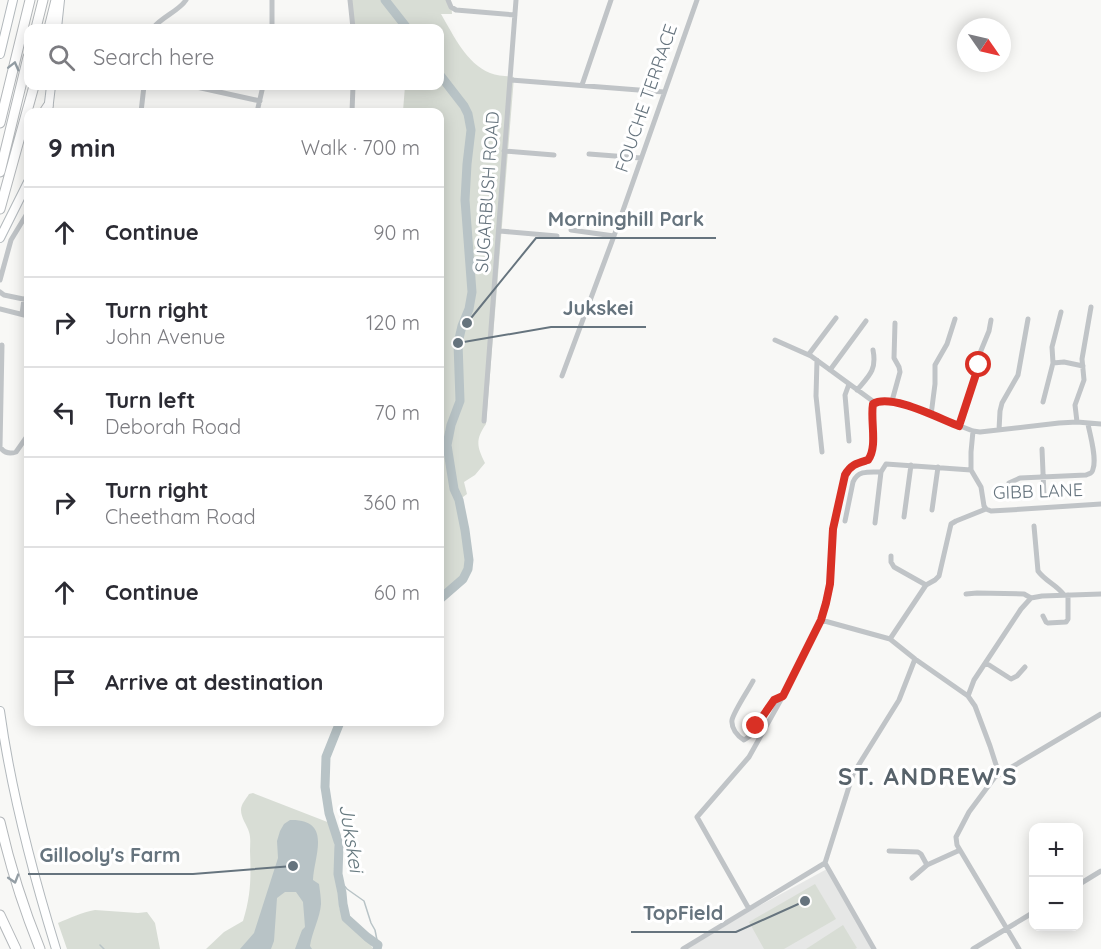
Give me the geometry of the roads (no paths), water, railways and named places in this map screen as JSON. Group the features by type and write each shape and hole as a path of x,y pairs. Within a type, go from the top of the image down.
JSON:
{"highway":[{"path":"24,24 30,0"},
{"path":"37,24 43,0"},
{"path":"50,24 58,0"},
{"path":"0,123 24,25"},
{"path":"0,172 24,73"},
{"path":"28,108 33,90"},
{"path":"0,209 24,123"},
{"path":"15,156 24,133"},
{"path":"0,822 19,896 40,949"},
{"path":"0,915 16,949"}],"main road":[{"path":"0,54 13,0"},
{"path":"57,24 58,0"},
{"path":"46,90 47,108"},
{"path":"47,108 50,90"},
{"path":"0,238 24,190"},
{"path":"0,711 4,741 24,834 56,949"}],"street":[{"path":"157,24 183,5 186,0"},
{"path":"272,0 272,24"},
{"path":"350,0 353,24"},
{"path":"448,0 451,7 456,10 515,15"},
{"name":"SUGARBUSH ROAD","path":"484,421 516,0"},
{"path":"582,86 612,0"},
{"name":"FOUCHE TERRACE","path":"562,376 697,0"},
{"path":"511,80 664,92"},
{"path":"141,108 144,90"},
{"path":"210,90 260,101"},
{"path":"259,108 262,90"},
{"path":"352,108 353,90"},
{"path":"504,151 554,155"},
{"path":"589,153 641,158"},
{"path":"0,280 11,240 24,219"},
{"path":"571,230 614,236"},
{"path":"500,231 557,236"},
{"path":"0,292 4,295 24,299"},
{"path":"0,309 22,314 24,306"},
{"path":"1077,422 1074,405 1084,380 1082,359 1091,307"},
{"path":"1043,402 1053,363 1052,347 1061,312"},
{"path":"809,354 836,318"},
{"path":"931,415 935,366 947,344 955,319"},
{"path":"999,430 1001,406 1018,375 1028,319"},
{"path":"959,426 978,370 991,320"},
{"path":"830,369 866,321"},
{"path":"892,401 900,372 894,358 895,323"},
{"path":"775,340 809,354 874,402 892,401 903,404 973,431 1077,422 1101,424"},
{"path":"2,345 0,447 5,452 13,453 24,441"},
{"path":"857,390 875,364 873,350"},
{"path":"817,360 816,396 822,452"},
{"path":"1053,363 1064,362 1083,366"},
{"path":"849,384 846,395 849,441"},
{"path":"749,909 697,817 749,757 821,620 829,594 833,529 845,475 854,464 866,461 871,456 874,402"},
{"path":"1009,483 1020,478 1086,476 1094,468 1088,424"},
{"name":"GIBB LANE","path":"973,431 971,470 981,487 986,509 994,511 1101,504"},
{"path":"1042,449 1044,496"},
{"path":"875,523 881,472 887,463 971,470"},
{"path":"904,517 911,465"},
{"path":"932,510 938,467"},
{"path":"846,521 856,476 862,473 881,472"},
{"path":"890,639 926,585 939,576 951,524 986,509"},
{"path":"1034,526 1038,571 1042,577 1066,595 1068,619 1066,622 1048,623 1043,616"},
{"path":"891,556 894,567 926,585"},
{"path":"966,594 1024,594 1031,598"},
{"path":"968,696 974,680 1021,609 1031,598 1101,594"},
{"path":"821,620 890,639 968,696 975,706 999,774"},
{"path":"683,949 825,863 853,774 899,700 915,659"},
{"path":"986,663 1011,679 1025,668"},
{"path":"753,681 733,718 735,732 744,740 774,700 783,696"},
{"path":"1019,949 957,845 956,837 969,812 999,774 1101,714"},
{"path":"912,878 927,864 960,849"},
{"path":"889,851 918,852 927,864"},
{"path":"825,863 874,949"},
{"path":"1083,882 1101,871"},
{"path":"973,949 1029,915"}],"waterway":[{"name":"Jukskei","path":"385,0 404,24"},
{"name":"Jukskei","path":"444,80 464,106 471,130 465,200 472,292 458,343 460,401 451,425 447,445 469,560 463,579 444,596"},
{"name":"Jukskei","path":"338,726 326,757 325,787 329,813 339,844 338,874 343,904 346,918 378,945 377,949"},
{"path":"338,874 347,889 364,901 378,945"},
{"path":"100,945 104,949"}],"place":[{"name":"Morninghill Park","path":"467,323"},
{"name":"Jukskei","path":"458,343"},
{"name":"Gillooly's Farm","path":"293,866"},
{"name":"TopField","path":"805,901"}],"district":[{"name":"ST. ANDREW'S","path":"928,776"}]}
